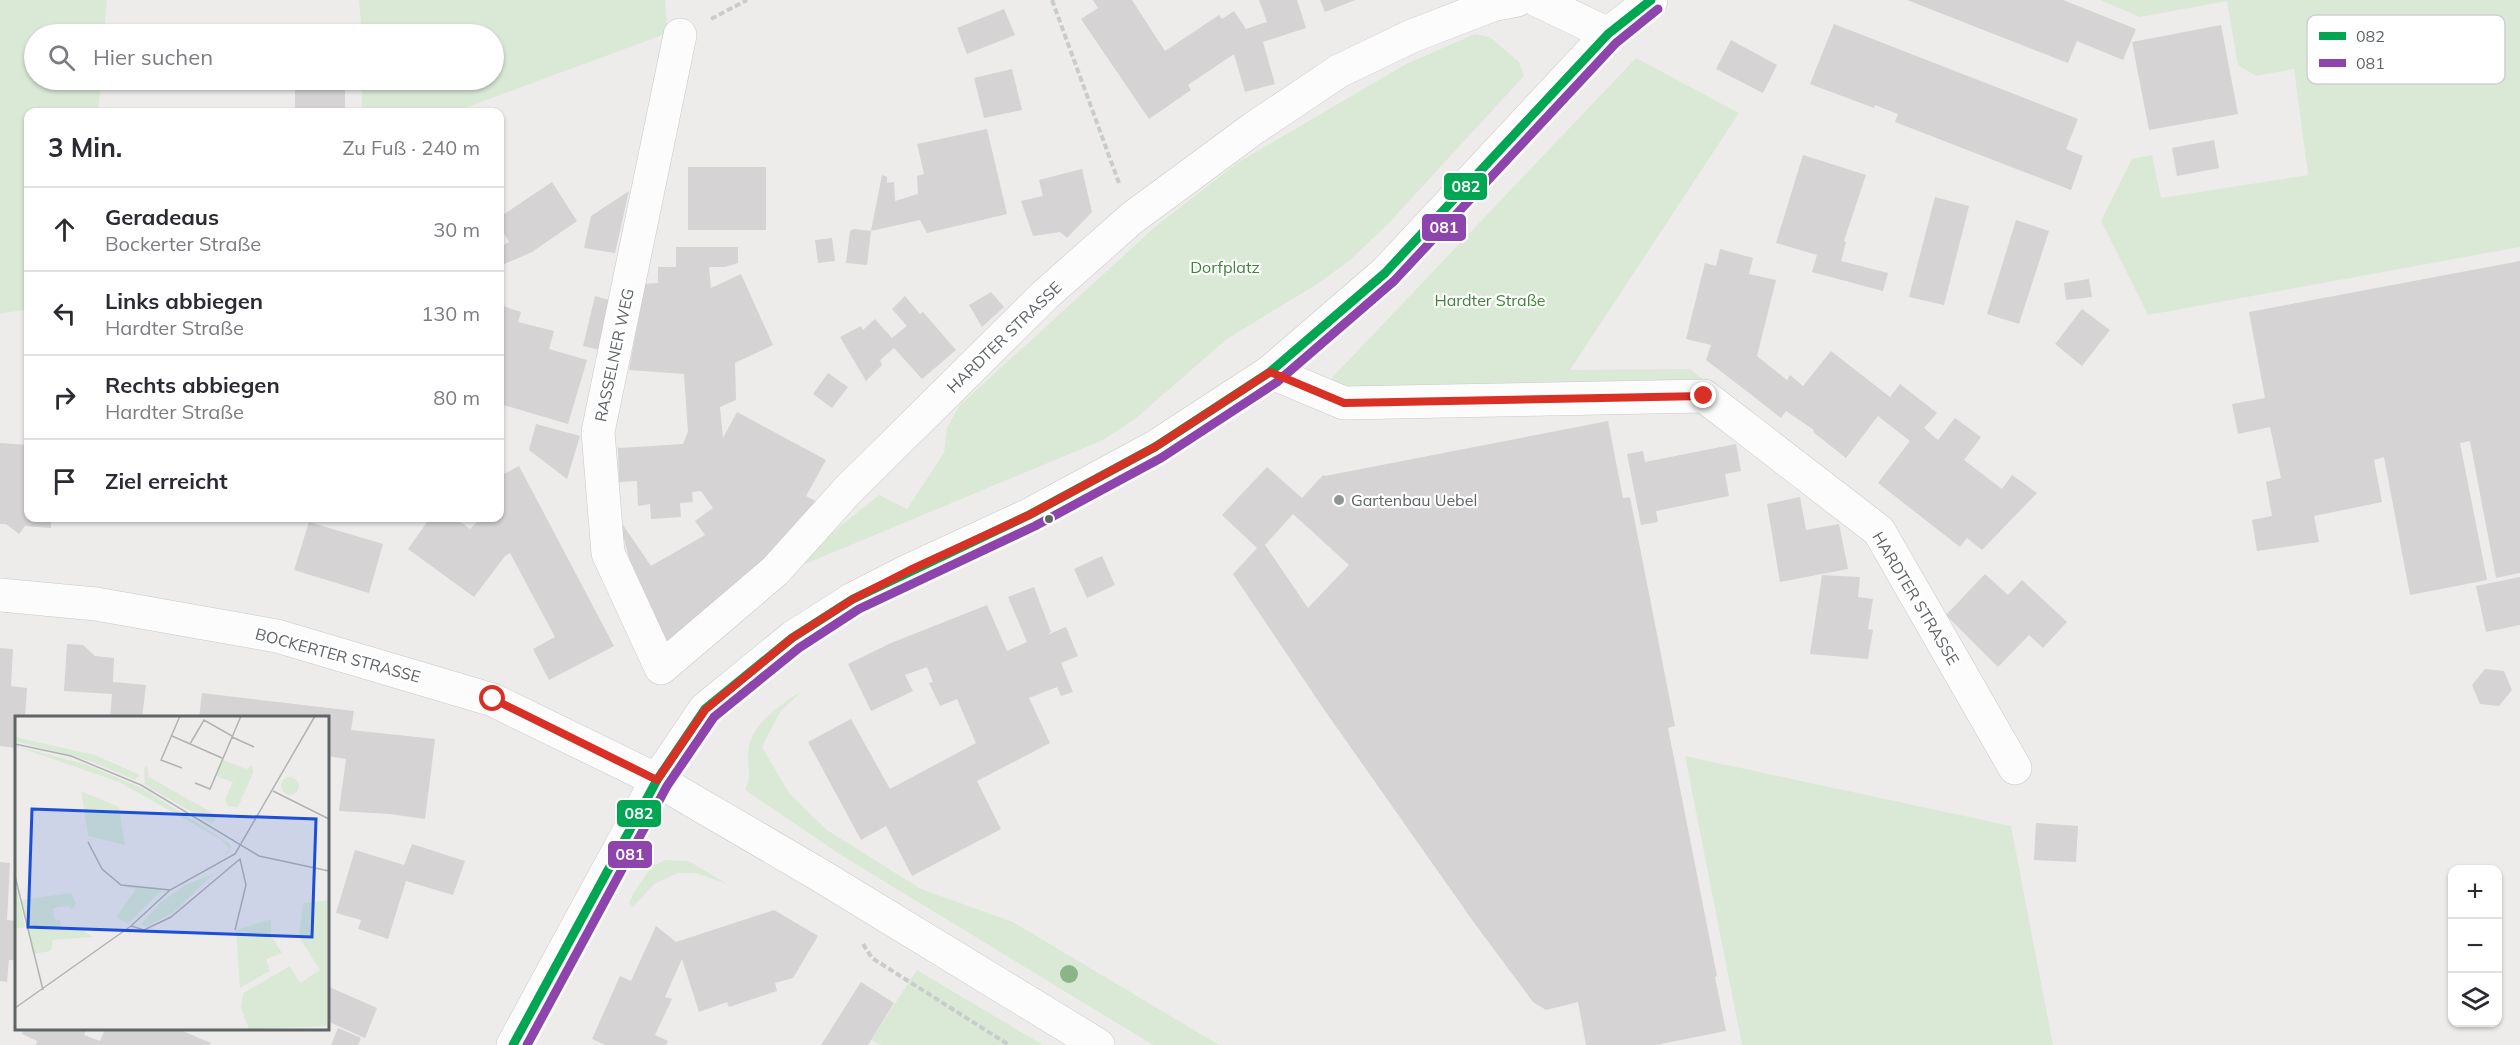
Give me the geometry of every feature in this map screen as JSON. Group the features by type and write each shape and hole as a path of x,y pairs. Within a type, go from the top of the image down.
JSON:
{"street":[{"name":"HARDTER STRASSE","path":"661,668 775,571 847,491 1020,320 1131,218 1254,128 1339,71 1412,36 1492,5 1517,0"},
{"path":"1538,0 1608,34"},
{"path":"513,1045 657,780 705,710 792,638 853,599 1029,515 1155,447 1270,372 1385,273 1608,34 1651,0"},
{"name":"RASSELNER WEG","path":"661,668 608,553 598,432 680,35"},
{"name":"HARDTER STRASSE","path":"1270,372 1344,403 1704,396 1879,531 2015,768"},
{"name":"BOCKERTER STRASSE","path":"0,595 96,604 277,636 493,699 657,780 818,874 1098,1045"}],"path":[{"path":"1052,0 1131,218"}],"green space":[{"path":"0,0 107,0 105,24 24,24 24,90 100,90 98,108 24,108 24,310 0,314"},
{"path":"359,0 665,0 668,33 465,108 362,108 362,90 504,90 504,24 361,24"},
{"path":"2100,0 2520,0 2520,247 2148,315 2101,221 2132,159 2152,155 2161,198 2308,175 2294,69 2256,76 2238,65 2227,1 2140,17"},
{"name":"Dorfplatz","path":"1475,34 1490,37 1519,62 1524,76 1387,225 1349,261 1319,283 1227,339 1135,419 1103,440 781,574 879,495 907,509 944,453 947,428 959,406 1156,226 1237,163 1406,64"},
{"name":"Hardter Straße","path":"1636,58 1739,113 1570,370 1690,369 1710,385 1354,392 1327,383"},
{"path":"801,692 780,712 762,747 789,793 827,830 921,889 1013,922 1219,1045 1153,1045 844,857 745,790 749,775 749,744 753,735 767,717"},
{"path":"1685,756 2011,826 2053,1045 1742,1045"},
{"path":"666,860 689,861 727,884 696,873 678,873 654,884 633,907 629,903 634,892 652,866"},
{"path":"917,970 1043,1045 881,1045 871,1040"}],"building":[{"path":"1093,0 1132,0 1165,51 1219,15 1222,19 1234,11 1246,29 1267,22 1259,0 1297,0 1306,28 1263,42 1275,84 1245,92 1234,54 1188,85 1191,90 1149,119 1081,19 1098,8"},
{"path":"1320,0 1355,0 1325,12"},
{"path":"1907,0 2063,0 2136,29 2123,60 2077,41 2068,63"},
{"path":"1004,9 1015,35 967,54 957,28"},
{"path":"1834,24 2078,119 2066,149 2083,156 2071,190 1895,122 1898,114 1875,105 1874,108 1810,84"},
{"path":"2221,25 2238,114 2149,130 2132,42"},
{"path":"1731,40 1777,65 1763,93 1716,69"},
{"path":"1012,69 1022,110 984,118 974,78"},
{"path":"295,90 345,90 345,108 295,108"},
{"path":"987,129 1007,214 927,233 920,220 871,231 882,175 887,177 887,183 894,182 895,201 918,194 917,176 924,174 917,144"},
{"path":"2214,140 2219,168 2177,176 2172,148"},
{"path":"1803,155 1866,175 1844,241 1846,242 1841,261 1888,273 1883,291 1812,272 1817,255 1776,243"},
{"path":"688,167 766,167 766,230 688,230"},
{"path":"1082,169 1092,212 1067,238 1060,232 1033,236 1021,201 1043,196 1039,180"},
{"path":"552,182 577,221 532,252 504,264 504,245 509,242 504,234 504,214"},
{"path":"629,191 615,253 584,248 591,216"},
{"path":"1935,197 1969,206 1944,305 1909,297"},
{"path":"2016,220 2049,231 2019,324 1987,314"},
{"path":"854,229 871,231 867,265 846,263 850,231"},
{"path":"832,238 835,261 818,263 815,240"},
{"path":"676,247 738,247 738,263 725,267 709,267 711,288 741,274 773,345 735,363 736,400 720,407 723,438 737,412 826,460 806,496 821,504 773,560 668,643 632,569 621,528 623,525 651,566 705,535 695,521 713,508 701,491 692,492 693,502 680,503 681,517 651,519 650,504 638,506 637,481 619,482 618,447 683,444 688,432 684,374 629,370 645,284 658,283 658,267 676,267"},
{"path":"1720,249 1753,258 1749,274 1776,280 1757,356 1787,380 1790,375 1803,386 1831,351 1890,397 1900,384 1937,413 1924,428 1938,440 1955,418 1981,437 1964,460 2002,489 2012,475 2037,493 1982,550 1967,538 1960,547 1878,483 1910,441 1878,416 1846,458 1813,432 1814,430 1786,411 1781,418 1706,360 1711,345 1686,339 1705,263 1716,266"},
{"path":"2520,261 2520,573 2496,578 2470,441 2460,443 2487,580 2410,595 2384,457 2374,460 2382,502 2314,516 2319,542 2257,551 2252,520 2272,516 2266,482 2281,478 2270,427 2238,434 2232,404 2265,398 2249,312"},
{"path":"2089,279 2092,297 2066,300 2064,283"},
{"path":"991,292 1004,307 982,327 969,305"},
{"path":"595,296 613,301 600,350 583,346"},
{"path":"905,296 920,314 923,312 956,350 922,379 894,348 880,360 882,365 866,381 840,337 861,326 863,330 875,319 892,338 907,326 892,309"},
{"path":"504,306 521,312 518,322 554,331 549,349 587,360 568,424 504,405"},
{"path":"2082,309 2110,330 2082,366 2055,344"},
{"path":"828,373 848,387 832,408 813,394"},
{"path":"1608,421 1623,498 1630,497 1675,726 1668,728 1726,1031 1656,1045 1586,1045 1578,1002 1546,1010 1533,1002 1475,924 1323,708 1233,574 1257,548 1222,515 1267,467 1302,498 1323,475","holes":["1293,514 1349,565 1308,608 1265,545"]},
{"path":"536,424 580,436 567,479 529,450"},
{"path":"0,443 24,445 24,522 51,522 51,528 25,526 19,534 6,524 0,524"},
{"path":"1736,444 1741,471 1725,474 1729,496 1656,511 1658,522 1641,525 1627,454 1643,451 1645,462"},
{"path":"519,466 614,646 549,680 533,649 555,637 510,553 505,556 474,597 408,549 427,522 460,522 470,529 477,522 504,522 504,474"},
{"path":"1800,497 1806,530 1839,524 1848,569 1780,582 1767,504"},
{"path":"309,522 383,544 369,593 294,570"},
{"path":"1102,556 1115,585 1087,598 1074,569"},
{"path":"1985,574 2008,595 2022,580 2067,622 2043,648 2029,635 1998,667 1946,615"},
{"path":"1822,575 1860,577 1858,597 1873,599 1868,629 1873,630 1868,659 1810,654"},
{"path":"2520,577 2520,625 2486,632 2476,586"},
{"path":"1034,587 1051,632 1047,635 1066,627 1078,656 1061,663 1073,692 1061,696 1057,687 1029,698 1050,743 977,781 1001,829 912,876 886,826 861,840 808,742 851,719 890,789 976,743 957,699 940,706 929,683 933,682 927,667 905,675 913,691 871,711 848,664 891,643 987,605 1007,651 1027,642 1008,597"},
{"path":"67,644 83,645 95,656 114,658 113,682 146,685 142,716 110,716 112,694 64,691"},
{"path":"0,648 13,649 11,686 27,688 25,716 15,716 15,748 0,746"},
{"path":"2485,669 2504,671 2512,690 2499,706 2480,704 2472,685"},
{"path":"202,693 354,711 351,730 435,739 425,819 339,811 346,759 328,756 328,716 199,716"},
{"path":"2036,823 2078,826 2076,862 2034,860"},
{"path":"412,844 465,861 453,895 406,881 388,939 358,929 361,920 336,913 355,850 404,865"},
{"path":"0,862 10,863 7,920 15,921 15,940 14,960 9,960 7,982 0,981"},
{"path":"774,910 818,936 793,978 775,983 777,991 729,1007 727,1002 699,1012 682,959 665,997 672,999 655,1035 668,1041 666,1045 605,1045 592,1039 620,976 631,981 656,926 676,942"},
{"path":"861,982 894,1003 868,1045 821,1045"},
{"path":"328,986 377,1008 365,1038 328,1021"},
{"path":"338,1028 361,1038 358,1045 331,1045"},
{"path":"24,1030 86,1030 84,1035 100,1041 105,1030 180,1030 211,1043 210,1045 36,1045 37,1041 22,1034"}],"transit line":[{"name":"082","path":"513,1045 657,780 705,709 792,638 853,599 1029,515 1155,447 1270,372 1385,273 1608,34 1651,0"},
{"name":"081","path":"527,1045 667,786 714,717 799,648 859,609 1035,526 1161,458 1277,382 1394,281 1616,43 1658,9"}],"place":[{"name":"Gartenbau Uebel","path":"1339,500"}],"route":[{"path":"493,699 657,780 705,710 792,638 853,599 1029,515 1155,447 1270,372 1344,403 1704,396"}]}
